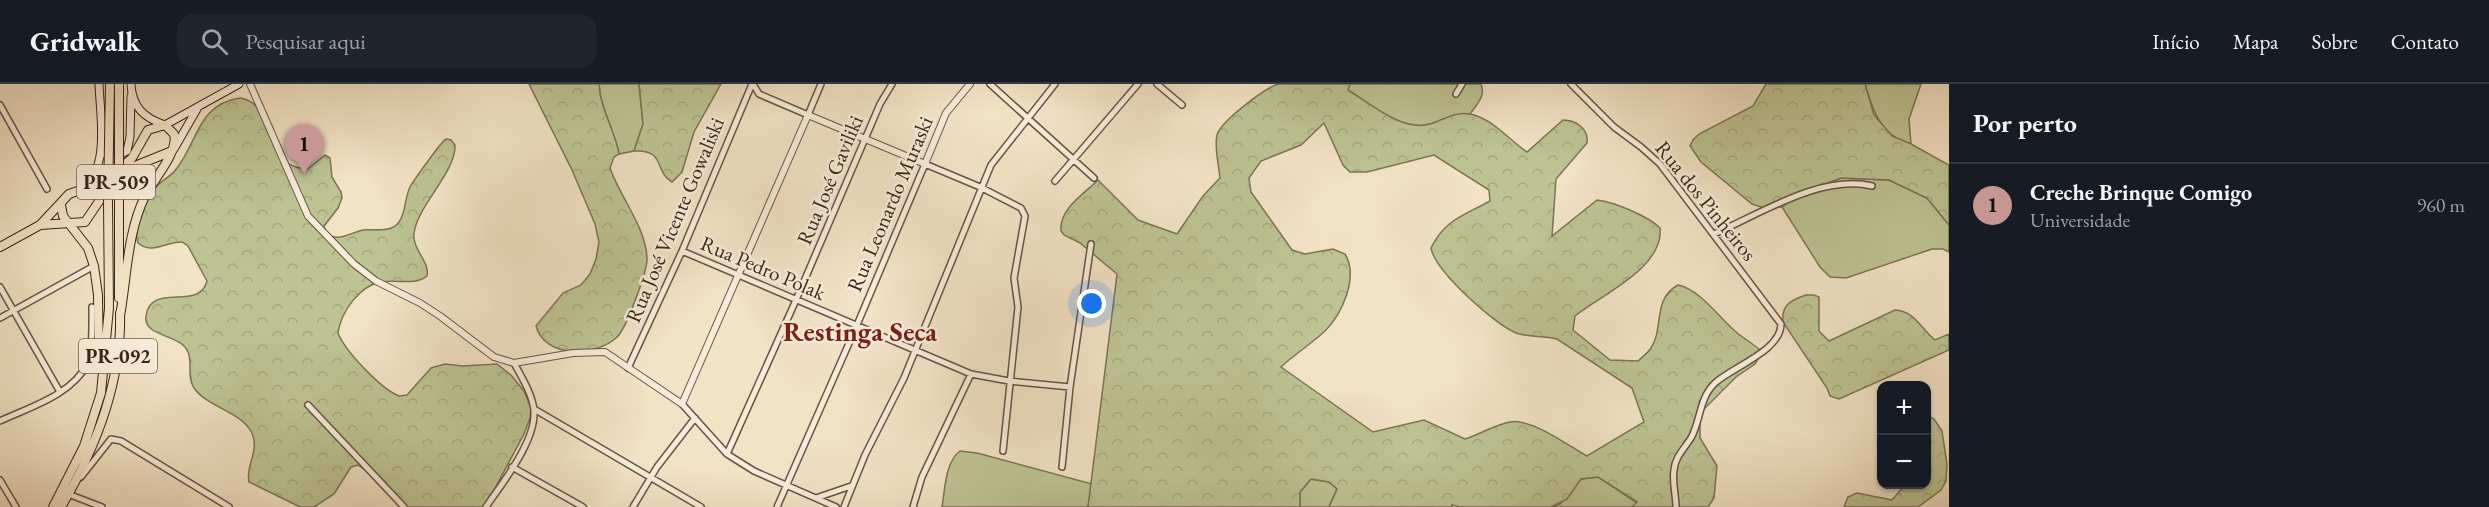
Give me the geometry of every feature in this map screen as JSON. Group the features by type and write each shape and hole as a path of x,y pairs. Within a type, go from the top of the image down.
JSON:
{"main road":[{"path":"84,188 96,173 100,147 99,84"},
{"name":"PR-092","path":"53,507 84,446 102,380 109,308 110,84"},
{"name":"PR-092","path":"61,507 75,482 104,415 117,371 120,316 119,84"},
{"path":"131,87 140,112 153,121 165,125 239,84"},
{"path":"100,147 106,155 114,158 122,154 129,146 131,87"},
{"path":"120,316 135,225 145,197 198,107"},
{"name":"PR-509","path":"0,247 40,225 69,194 106,181 132,158 148,130 165,125 174,134 173,150 164,156 135,166 106,191 89,218 78,224 40,225"},
{"name":"PR-509","path":"61,204 63,216 70,224"},
{"path":"70,224 88,248 94,266 98,295 99,360 102,380"}],"street":[{"path":"250,84 308,216 354,264 376,281 427,307 494,357 514,363 573,353 605,352 682,404 727,454 754,471 836,507"},
{"path":"752,84 759,94 980,187 1021,208 1025,216 1014,278 1018,307 1003,451"},
{"name":"Rua José Vicente Gowaliski","path":"628,368 682,252 752,84"},
{"path":"682,404 821,84"},
{"name":"Rua José Gaviliki","path":"727,454 880,104 892,84"},
{"name":"Rua Leonardo Muraski","path":"777,507 946,113 970,84"},
{"path":"990,84 1073,161 1095,178"},
{"path":"844,507 865,455 904,378 980,187 991,165 1026,117 1055,84"},
{"path":"1055,181 1138,84"},
{"path":"1157,84 1182,105"},
{"path":"1456,94 1462,84"},
{"name":"Rua dos Pinheiros","path":"1571,84 1614,127 1660,164 1781,324 1781,333 1774,341 1744,365 1716,382 1706,394 1697,425 1677,458 1673,471 1676,507"},
{"path":"0,105 47,189"},
{"path":"1714,234 1802,194 1821,188 1844,183 1872,186"},
{"path":"1062,467 1070,387 1090,244"},
{"name":"Rua Pedro Polak","path":"682,252 971,374 1010,381 1070,387"},
{"path":"0,318 94,266"},
{"path":"0,287 60,392"},
{"path":"0,421 60,392 70,384 89,361 92,307"},
{"path":"486,507 512,467 533,424 534,409 514,363"},
{"path":"913,507 922,477 971,374"},
{"path":"309,405 404,507"},
{"path":"534,409 701,507"},
{"path":"633,507 650,478 695,418"},
{"path":"75,482 111,439 120,441 229,507"},
{"path":"512,467 583,507"},
{"path":"0,480 16,507"},
{"path":"816,498 851,486"},
{"path":"68,495 102,507"}],"green space":[{"path":"529,84 599,84 602,102 619,154 614,157 610,168 642,234 645,245 647,257 644,274 621,332 608,344 585,351 560,349 550,344 541,337 536,326 563,293 581,285 590,274 599,242 595,224 572,170"},
{"path":"599,84 639,84 643,124 634,151 619,154 602,102"},
{"path":"639,84 721,84 694,132 682,172 672,182 663,173 655,157 644,151 634,151 643,124"},
{"path":"1278,84 1350,84 1348,90 1387,115 1409,124 1430,124 1465,113 1478,116 1527,152 1563,120 1581,126 1586,134 1587,143 1556,179 1552,236 1597,200 1630,210 1660,228 1659,242 1652,256 1642,268 1575,316 1573,330 1610,360 1638,361 1650,350 1657,332 1661,306 1670,291 1678,285 1702,298 1736,332 1759,349 1759,357 1755,364 1736,377 1700,413 1700,438 1717,466 1714,498 1708,507 1632,507 1637,502 1598,477 1581,479 1567,499 1551,507 1460,507 1452,505 1452,507 1329,507 1337,489 1329,482 1311,479 1300,492 1300,507 1088,507 1117,274 1080,243 1064,235 1061,231 1061,223 1064,216 1074,202 1098,180 1138,220 1177,234 1203,196 1220,178 1216,145 1220,129 1244,106","holes":["1324,123 1343,165 1350,172 1367,172 1434,155 1489,190 1490,201 1449,224 1431,248 1443,270 1480,308 1506,328 1521,335 1557,339 1632,388 1644,422 1587,456 1538,428 1519,422 1504,423 1465,439 1424,420 1373,432 1281,367 1325,331 1337,315 1347,295 1349,263 1345,254 1333,249 1305,254 1292,250 1251,192 1249,178 1261,161 1301,145"]},
{"path":"1350,84 1481,84 1482,92 1480,100 1470,114 1457,115 1431,124 1415,125 1394,120 1374,108 1347,90"},
{"path":"1766,84 1865,84 1874,115 1892,136 1949,165 1949,225 1927,198 1889,180 1841,178 1801,193 1782,207 1764,208 1752,204 1701,162 1690,146 1699,134 1753,106"},
{"path":"1865,84 1921,84 1909,119 1911,144 1901,141 1885,129 1871,104"},
{"path":"240,98 252,103 260,112 276,149 283,159 294,166 309,168 325,155 330,158 332,177 342,198 338,208 324,226 327,235 332,237 395,226 399,223 403,213 410,187 439,147 446,139 451,140 455,145 450,166 422,211 414,233 416,245 426,265 427,276 411,282 381,282 365,289 347,309 338,333 364,369 383,386 399,396 407,395 431,368 445,364 463,366 497,364 511,375 524,391 531,408 530,418 524,434 485,507 406,507 369,472 358,465 351,467 334,494 314,507 300,507 249,482 249,470 254,452 252,433 233,414 200,395 191,383 187,350 178,342 153,330 146,322 150,306 157,300 195,295 202,290 207,281 188,246 182,242 154,248 138,243 137,229 141,214 156,187 177,168 207,116 226,102"},
{"path":"1841,178 1889,180 1927,198 1949,225 1949,252 1943,249 1932,249 1846,278 1830,277 1820,267 1782,207 1801,193"},
{"path":"1806,295 1819,297 1819,331 1829,341 1895,310 1913,317 1935,340 1949,334 1949,350 1839,399 1830,396 1783,322 1785,307"},
{"path":"1931,418 1934,419 1942,431 1947,464 1946,481 1941,490 1918,507 1844,507 1848,497 1857,493 1892,500 1902,489 1931,489"},
{"path":"960,451 977,453 1092,484 1088,507 942,507 951,462"},
{"path":"1598,477 1637,503 1632,507 1551,507 1560,504 1581,479"},
{"path":"1311,479 1329,482 1337,489 1329,507 1300,507 1300,492"}],"place":[{"name":"Creche Brinque Comigo","path":"304,174"}],"district":[{"name":"Restinga Seca","path":"860,332"}]}
